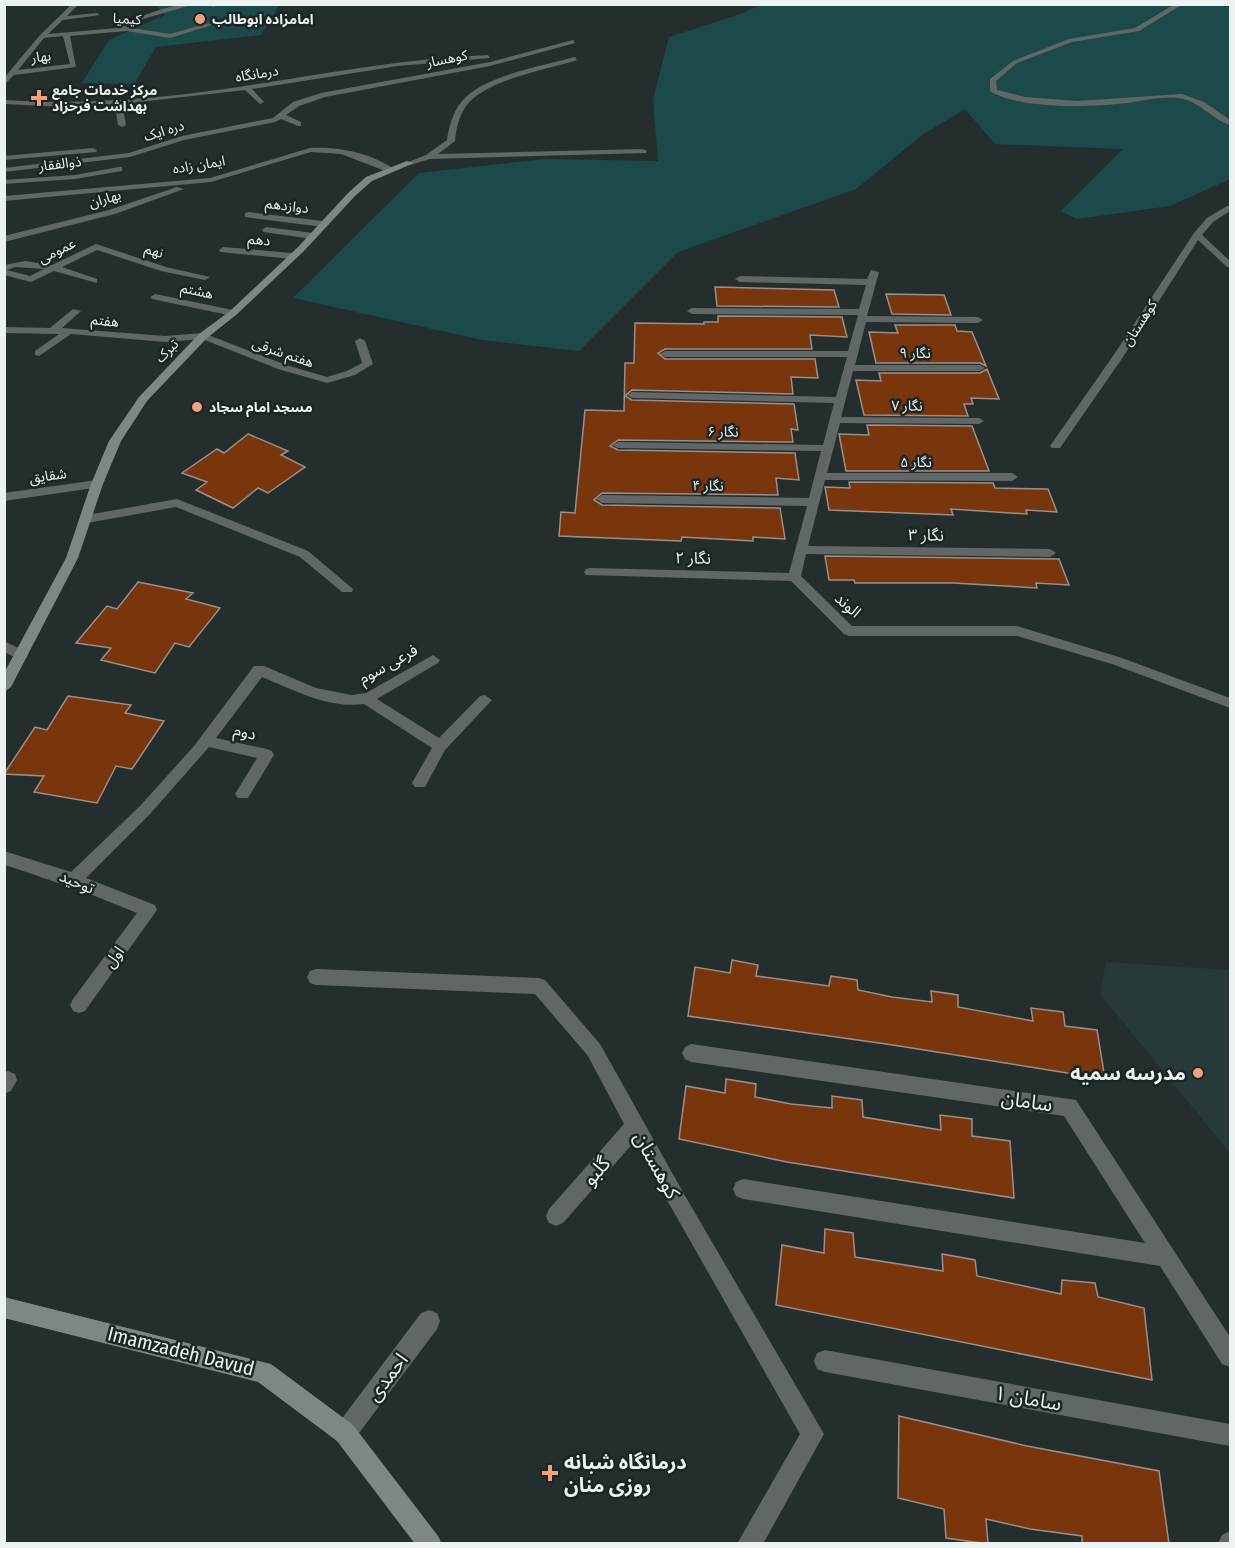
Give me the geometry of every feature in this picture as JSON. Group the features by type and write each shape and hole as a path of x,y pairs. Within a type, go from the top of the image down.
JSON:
{"street":[{"path":"8,78 42,36 76,4"},
{"path":"114,29 141,18 192,4"},
{"path":"1180,4 1137,30 1071,40 1015,62 992,80 994,91 1011,98 1038,102 1117,102 1180,96 1194,99 1230,123"},
{"path":"62,18 97,11 70,10"},
{"path":"131,12 141,18"},
{"name":"کیمیا","path":"42,36 85,30 114,29 170,36 209,25"},
{"name":"بهار","path":"8,78 74,66 66,34"},
{"name":"کوهسار","path":"326,91 336,92 512,59 573,42"},
{"name":"درمانگاه","path":"4,102 53,106 118,103 248,88 314,77 381,72 470,57 512,59"},
{"name":"تبرک","path":"4,687 72,558 97,484 115,441 142,399 203,336 233,313 369,179 429,156 451,141 454,124 467,99 496,84 575,59"},
{"path":"381,72 395,81"},
{"path":"314,77 321,82"},
{"path":"248,88 260,102"},
{"name":"دره ایک","path":"4,170 130,154 183,138 268,122 282,116 296,104 326,91"},
{"path":"118,103 122,125"},
{"path":"282,116 298,124"},
{"path":"268,122 276,128"},
{"path":"303,140 310,150"},
{"name":"ایمان زاده","path":"4,199 211,180 310,150 326,148 341,150 391,170"},
{"path":"4,158 93,150"},
{"path":"429,156 643,151"},
{"name":"ذوالفقار","path":"4,182 75,177 119,169"},
{"name":"بهاران","path":"4,239 112,212 211,180"},
{"name":"کوهستان","path":"1056,446 1118,357 1197,235 1210,220 1230,208"},
{"name":"دوازدهم","path":"248,215 323,224"},
{"path":"266,230 313,236"},
{"path":"1197,235 1230,265"},
{"name":"عمومی","path":"4,270 31,279 96,247"},
{"name":"نهم","path":"96,247 164,269 205,277"},
{"name":"دهم","path":"223,250 292,256"},
{"path":"4,270 14,263 54,268 94,281"},
{"path":"740,279 872,277 794,577"},
{"name":"هشتم","path":"155,297 233,313"},
{"path":"53,330 76,310"},
{"path":"692,311 978,320"},
{"name":"هفتم","path":"4,330 53,330 165,339 203,336"},
{"path":"39,353 69,331"},
{"name":"هفتم شرقی","path":"203,336 282,368 327,380 351,373 368,364 360,341"},
{"path":"665,354 852,354"},
{"name":"نگار ۹","path":"849,368 980,368"},
{"path":"632,396 840,400"},
{"name":"نگار ۷","path":"835,420 979,421"},
{"name":"نگار ۶","path":"618,445 827,448"},
{"name":"نگار ۵","path":"820,476 1012,477"},
{"name":"شقایق","path":"4,497 97,484"},
{"name":"نگار ۴","path":"602,499 814,502"},
{"path":"87,519 177,503 304,554 347,589"},
{"name":"نگار ۳","path":"801,550 1050,553"},
{"name":"نگار ۲","path":"590,572 794,577"},
{"name":"الوند","path":"794,577 849,632 1017,632 1117,661 1230,703"},
{"path":"4,646 21,655"},
{"name":"فرعی سوم","path":"206,741 259,670 337,700 366,699 432,660"},
{"path":"366,699 440,746"},
{"path":"420,783 440,746 484,700"},
{"path":"72,882 145,810 206,741"},
{"name":"دوم","path":"206,741 267,755 243,794"},
{"name":"توحید","path":"4,858 44,868 72,882 149,910"},
{"name":"اول","path":"79,1005 149,910"},
{"name":"کوهستان","path":"316,977 539,986 594,1050 635,1126 813,1434 749,1544"},
{"name":"سامان","path":"691,1053 1069,1107 1230,1356"},
{"name":"گلبو","path":"556,1216 635,1126"},
{"path":"743,1189 1167,1257"},
{"name":"Imamzadeh Davud","path":"6,1310 263,1372 345,1433 430,1544"},
{"name":"احمدی","path":"345,1433 429,1321"},
{"name":"سامان ۱","path":"825,1361 1230,1436"}],"shaded area":[{"path":"155,5 279,5 261,35 156,47 134,84 82,83 109,40 165,15"},
{"path":"760,5 1230,5 1230,179 1170,206 1077,219 1061,211 1123,149 995,144 965,109 922,135 856,189 678,252 579,351 482,340 293,298 419,173 545,159 658,161 653,100 669,37 741,14"},
{"name":"مدرسه سمیه","path":"1106,962 1230,970 1230,1153 1100,994"}],"building":[{"path":"715,287 834,290 839,307 717,306"},
{"path":"886,294 944,295 951,315 892,314"},
{"path":"718,316 842,317 847,337 810,335 812,349 665,349 658,353 665,359 815,359 818,378 791,377 793,394 632,390 625,396 632,400 794,404 798,430 791,429 793,442 618,440 610,446 618,450 795,453 799,480 776,478 778,495 602,493 594,500 602,505 780,508 785,539 753,537 753,541 682,537 681,541 559,536 561,512 575,513 585,410 624,411 625,363 634,363 635,323 704,324 704,322 718,322"},
{"path":"895,325 955,325 957,331 972,332 986,366 980,363 876,363 869,332 898,333"},
{"path":"987,369 999,399 971,398 973,404 964,404 968,416 864,415 856,380 881,381 879,373 980,373"},
{"path":"867,425 972,426 989,471 846,471 839,434 869,435"},
{"path":"248,434 288,451 281,455 305,467 268,493 258,488 233,508 196,490 207,482 182,473 217,449 224,453"},
{"path":"849,482 993,483 995,488 1048,489 1057,512 1026,510 1027,514 951,509 953,515 829,510 825,487 850,488"},
{"path":"825,556 1059,559 1069,585 1036,583 1037,588 953,583 855,583 854,580 829,580"},
{"path":"138,582 193,593 186,599 220,608 189,647 175,643 155,673 101,660 111,648 76,643 107,606 117,609"},
{"path":"68,696 131,705 125,713 164,721 132,769 116,766 97,803 34,792 44,776 4,774 35,727 47,730"},
{"path":"732,960 758,965 756,976 829,986 831,976 857,980 858,990 932,1002 931,991 958,995 958,1007 1033,1021 1031,1008 1063,1012 1065,1026 1097,1030 1105,1079 893,1045 688,1016 695,967 730,973"},
{"path":"726,1079 756,1084 755,1097 791,1104 832,1108 832,1096 862,1100 863,1117 941,1130 940,1115 972,1119 972,1136 1010,1141 1014,1198 787,1162 679,1139 686,1086 725,1093"},
{"path":"825,1229 853,1233 855,1257 943,1271 942,1254 975,1260 977,1276 1061,1294 1062,1280 1095,1283 1098,1297 1144,1308 1152,1380 776,1305 782,1245 824,1253"},
{"path":"899,1416 1027,1446 1159,1471 1169,1544 1082,1544 1082,1536 1030,1529 986,1519 988,1544 946,1538 944,1509 898,1498"}],"place":[{"name":"امامزاده ابوطالب","path":"200,19"},
{"name":"مركز خدمات جامع بهداشت فرحزاد","path":"39,98"},
{"name":"مسجد امام سجاد","path":"197,407"},
{"name":"مدرسه سمیه","path":"1198,1073"},
{"name":"درمانگاه شبانه روزی منان","path":"550,1473"}]}
